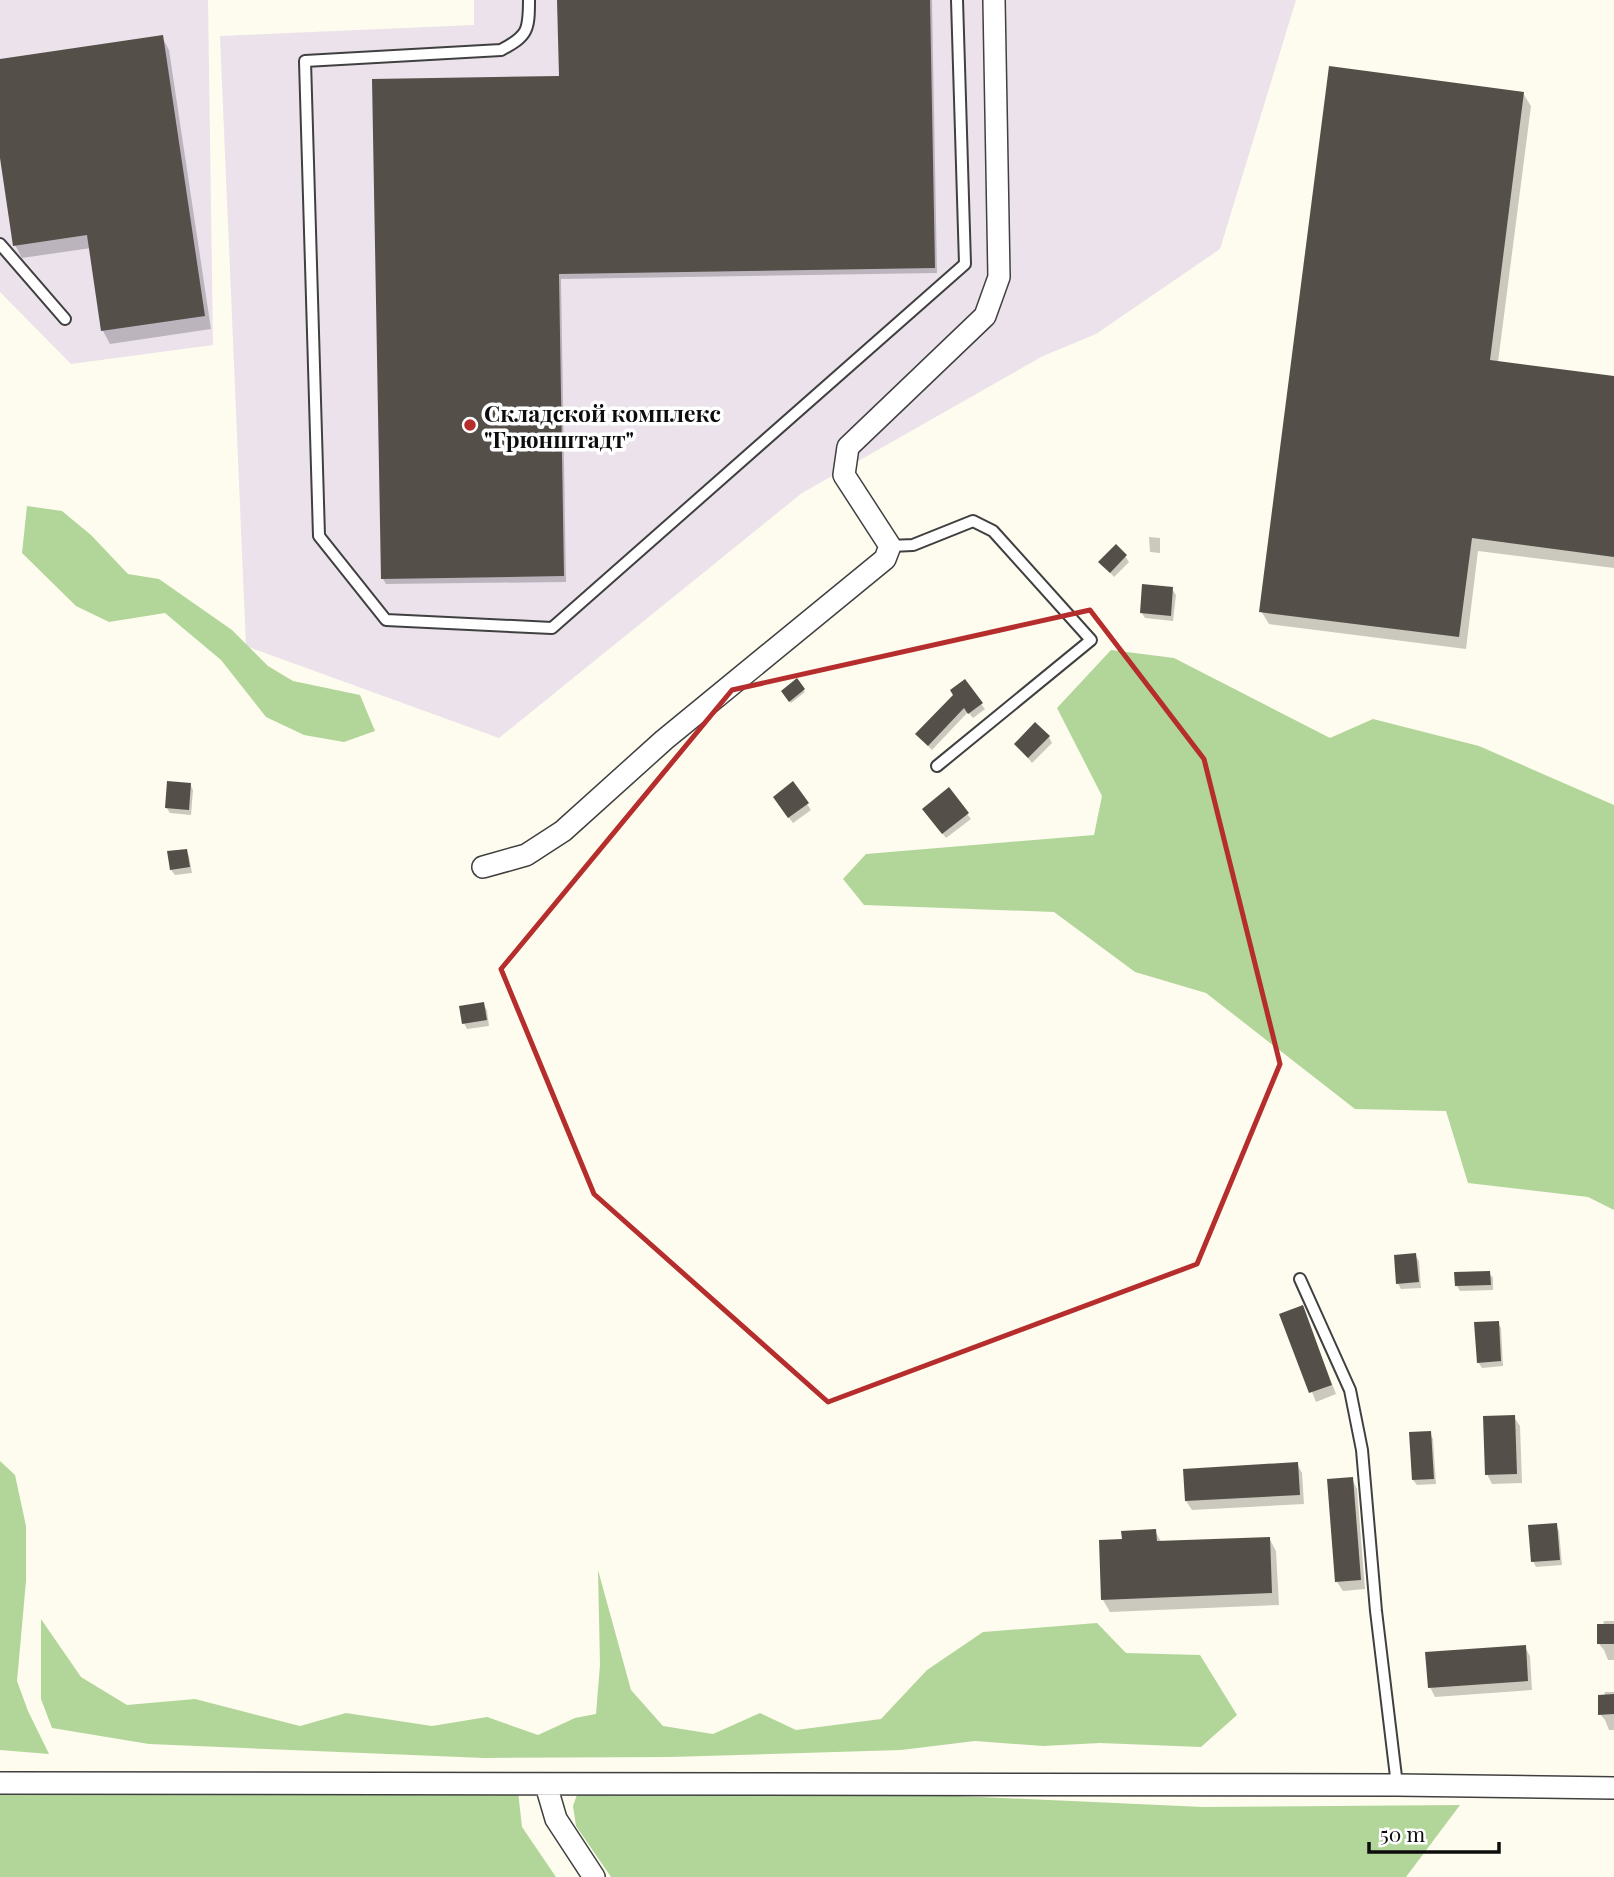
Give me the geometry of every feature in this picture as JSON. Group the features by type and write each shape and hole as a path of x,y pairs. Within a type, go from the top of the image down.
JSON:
{"street":[{"path":"483,867 526,855 563,831 664,740 885,559 890,546 844,475 848,447 985,316 999,277 994,0"},
{"path":"0,1783 1396,1785 1614,1788"},
{"path":"546,1785 556,1819 594,1877"}],"lane":[{"path":"529,0 529,21 520,40 501,50 305,61 319,536 386,620 552,628 965,264 957,0"},
{"path":"0,244 65,319"},
{"path":"890,546 913,545 973,521 993,531 1091,640 937,766"},
{"path":"1300,1279 1350,1390 1362,1450 1376,1611 1396,1785"}],"highlighted area":[{"path":"1090,610 1204,759 1280,1064 1197,1264 828,1402 594,1194 501,969 732,690"}],"shaded area":[{"path":"0,0 208,0 213,345 71,364 0,292"},
{"path":"474,0 1296,0 1220,249 1096,334 1043,356 802,493 499,738 246,646 220,36 474,25"}],"green space":[{"path":"27,506 62,511 91,535 128,574 159,579 232,630 268,666 293,681 360,695 375,731 344,742 304,735 266,717 221,660 165,613 109,622 76,606 22,553"},
{"path":"1111,650 1174,658 1330,738 1373,719 1479,746 1614,805 1614,1210 1588,1197 1468,1183 1446,1111 1355,1109 1206,993 1135,972 1054,912 864,905 843,879 866,854 1094,835 1102,796 1057,708"},
{"path":"0,1461 15,1475 26,1526 26,1581 17,1681 49,1754 0,1750"},
{"path":"598,1570 631,1690 663,1726 713,1734 760,1713 796,1730 881,1719 927,1670 983,1632 1097,1623 1126,1653 1200,1655 1237,1715 1201,1747 1100,1743 1043,1746 975,1741 901,1750 670,1757 484,1758 149,1744 52,1728 41,1699 41,1619 81,1677 127,1705 195,1699 300,1726 346,1713 432,1726 487,1717 538,1735 575,1718 596,1714 600,1665"},
{"path":"0,1788 518,1791 522,1827 556,1877 0,1877"},
{"path":"578,1792 915,1794 1203,1807 1460,1805 1406,1877 611,1877 576,1826 573,1806"}],"building":[{"name":"Складской комплекс \"Грюнштадт\"","path":"557,0 930,0 935,268 559,274 564,576 381,579 372,79 559,76"},
{"path":"163,35 205,316 101,331 87,235 13,246 0,158 0,59"},
{"path":"1329,66 1524,92 1490,360 1614,376 1614,557 1472,538 1459,637 1259,612"},
{"path":"1116,544 1127,555 1110,573 1098,562"},
{"path":"1142,584 1173,587 1171,616 1140,613"},
{"path":"797,678 805,689 789,702 781,691"},
{"path":"965,679 983,703 968,714 964,708 928,746 915,734 953,695 950,690"},
{"path":"1035,722 1050,736 1028,758 1014,744"},
{"path":"167,781 191,783 189,810 165,808"},
{"path":"793,781 809,803 788,818 773,797"},
{"path":"949,787 969,813 942,834 922,809"},
{"path":"187,849 190,867 170,870 167,851"},
{"path":"484,1002 487,1020 462,1024 459,1006"},
{"path":"1416,1253 1419,1282 1396,1284 1394,1255"},
{"path":"1490,1271 1491,1285 1455,1286 1454,1272"},
{"path":"1303,1305 1332,1385 1309,1393 1279,1314"},
{"path":"1499,1321 1501,1361 1477,1363 1474,1322"},
{"path":"1515,1415 1517,1474 1485,1475 1483,1416"},
{"path":"1431,1431 1434,1479 1412,1480 1409,1432"},
{"path":"1298,1462 1300,1495 1185,1501 1183,1469"},
{"path":"1353,1477 1361,1580 1335,1582 1327,1479"},
{"path":"1557,1523 1560,1560 1531,1562 1528,1525"},
{"path":"1156,1529 1157,1541 1270,1537 1272,1593 1101,1600 1099,1540 1122,1539 1121,1531"},
{"path":"1597,1624 1614,1624 1614,1644 1597,1644"},
{"path":"1526,1645 1528,1681 1428,1688 1425,1652"},
{"path":"1614,1694 1614,1714 1598,1715 1598,1695"}],"place":[{"name":"Складской комплекс \"Грюнштадт\"","path":"470,425"}]}
